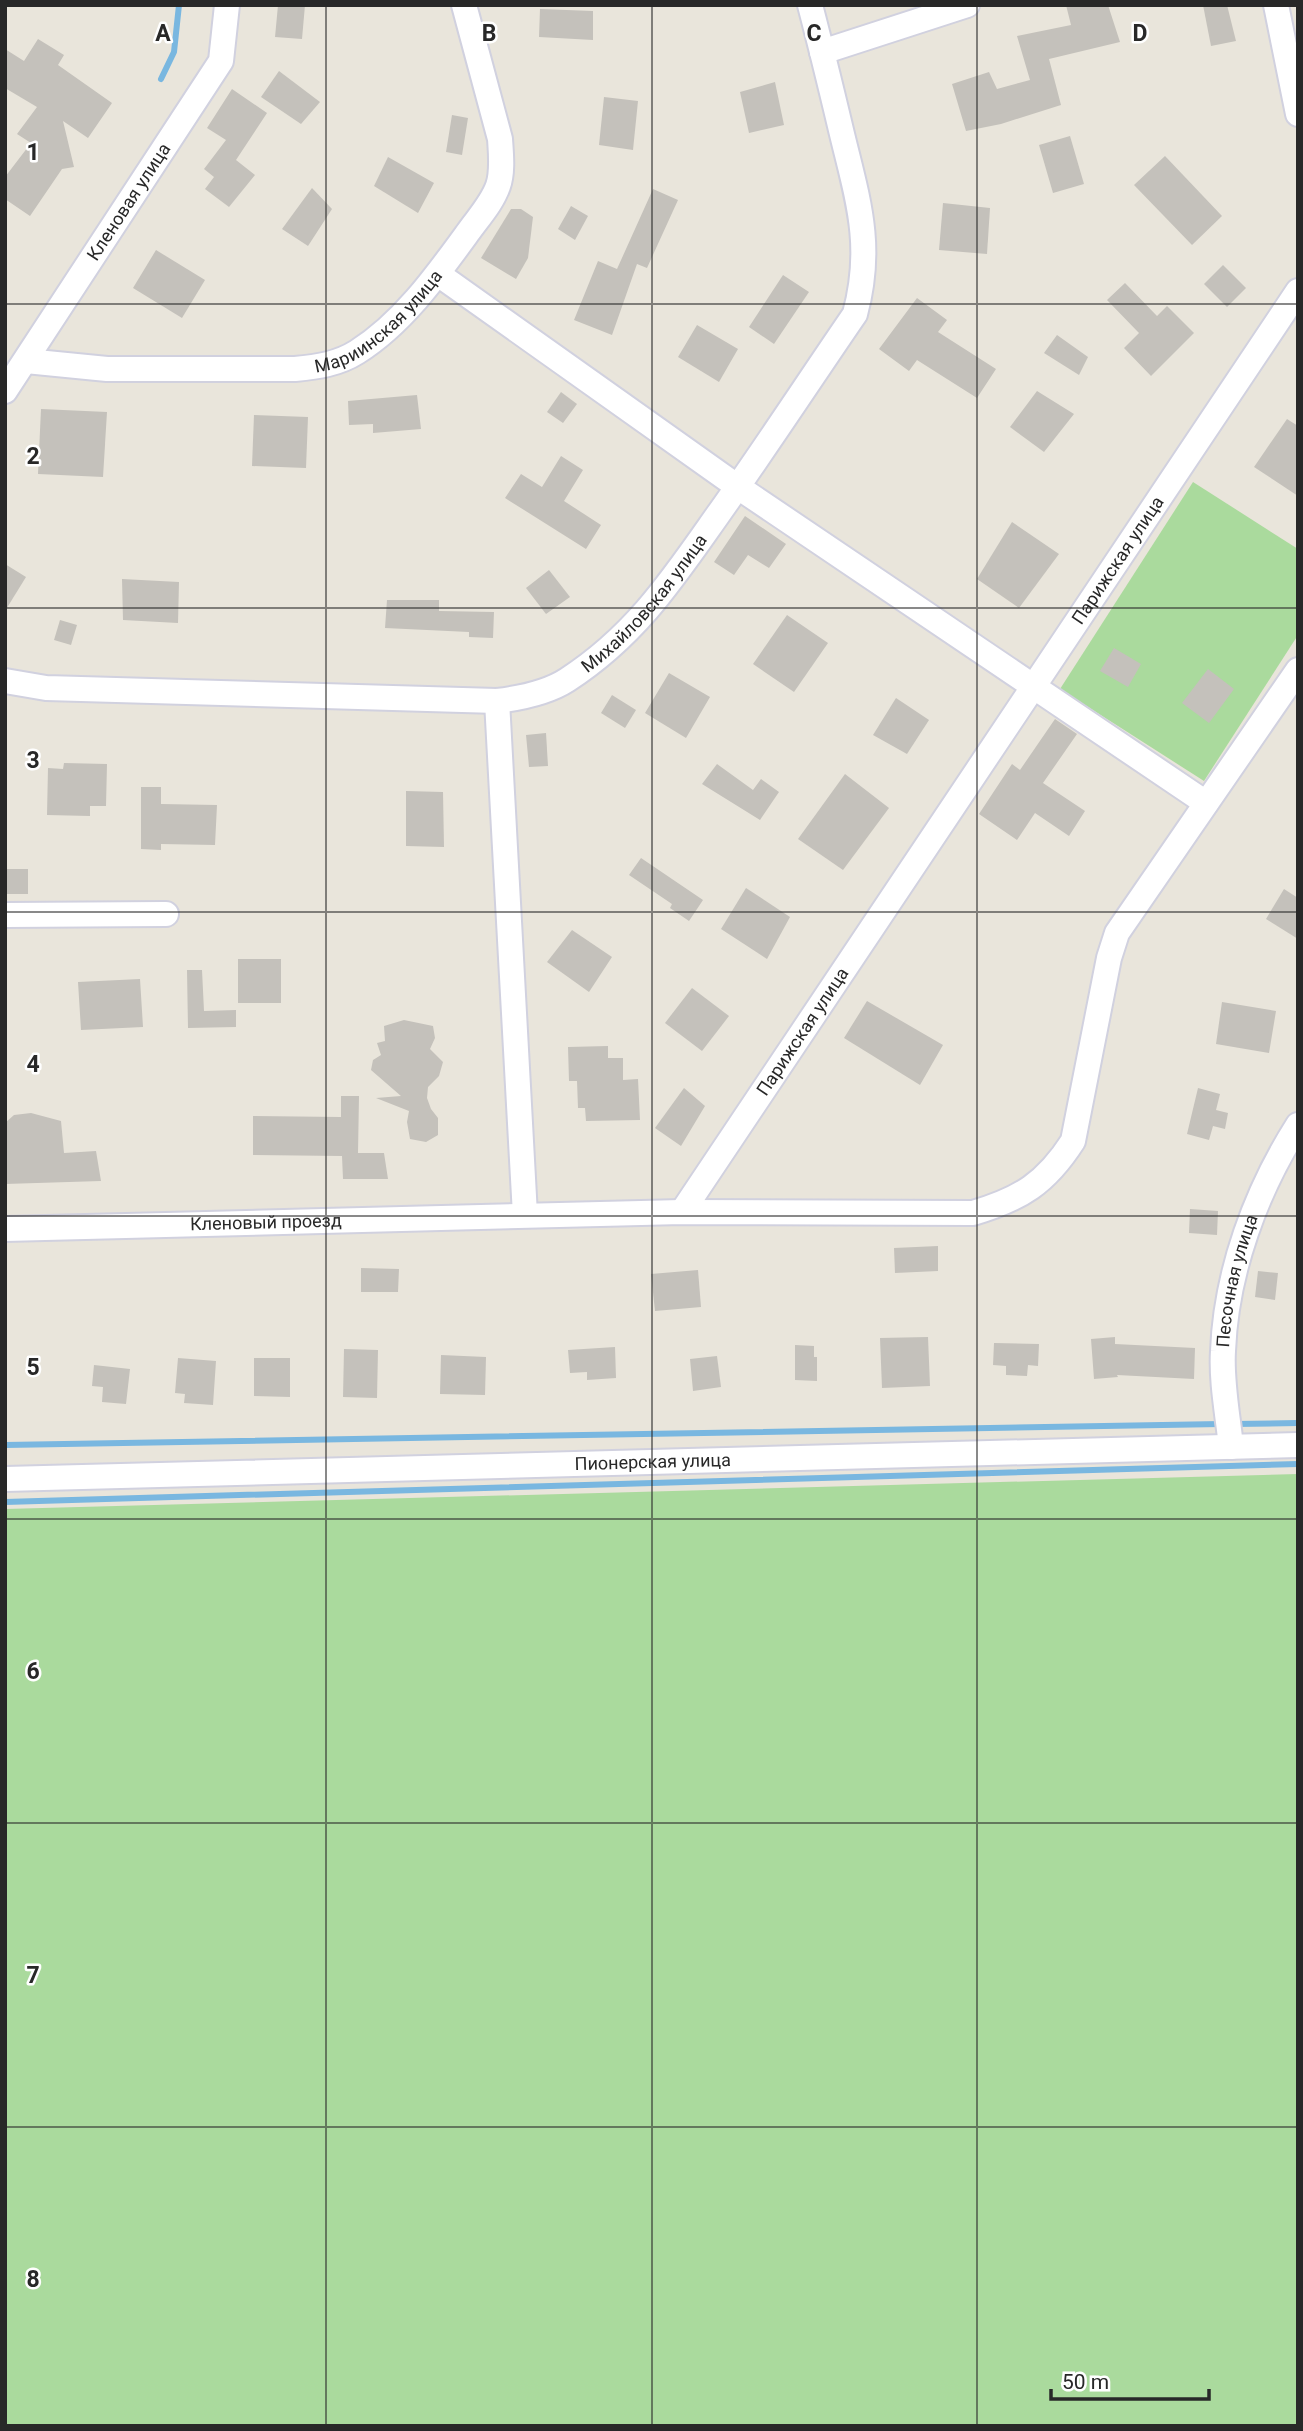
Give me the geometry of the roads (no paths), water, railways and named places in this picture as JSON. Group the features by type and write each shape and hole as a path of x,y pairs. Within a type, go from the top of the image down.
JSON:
{"street":[{"name":"Кленовая улица","path":"5,391 221,61 227,5"},
{"name":"Мариинская улица","path":"26,361 107,369 295,369 326,365 354,354 388,329 438,274 491,201 498,186 500,139 464,5"},
{"name":"Михайловская улица","path":"5,681 46,688 497,701 525,698 566,681 632,629 656,601 738,487 855,314 863,284 862,215 810,5"},
{"path":"822,52 967,5"},
{"path":"1276,5 1298,114"},
{"path":"438,274 738,487 1206,803"},
{"name":"Парижская улица","path":"682,1212 1298,291"},
{"path":"497,701 525,1215 682,1212 974,1213 1007,1203 1032,1187 1057,1167 1073,1142 1109,958 1117,933 1298,670"},
{"path":"5,915 166,914"},
{"name":"Песочная улица","path":"1231,1447 1223,1353 1227,1306 1238,1261 1260,1197 1278,1157 1298,1125"},
{"name":"Кленовый проезд","path":"5,1229 525,1215"},
{"name":"Пионерская улица","path":"5,1479 1298,1445"}],"waterway":[{"path":"161,79 174,52 179,5"},
{"path":"1235,1424 1298,1423"},
{"path":"5,1445 1221,1424"},
{"path":"5,1502 1298,1464"}]}
